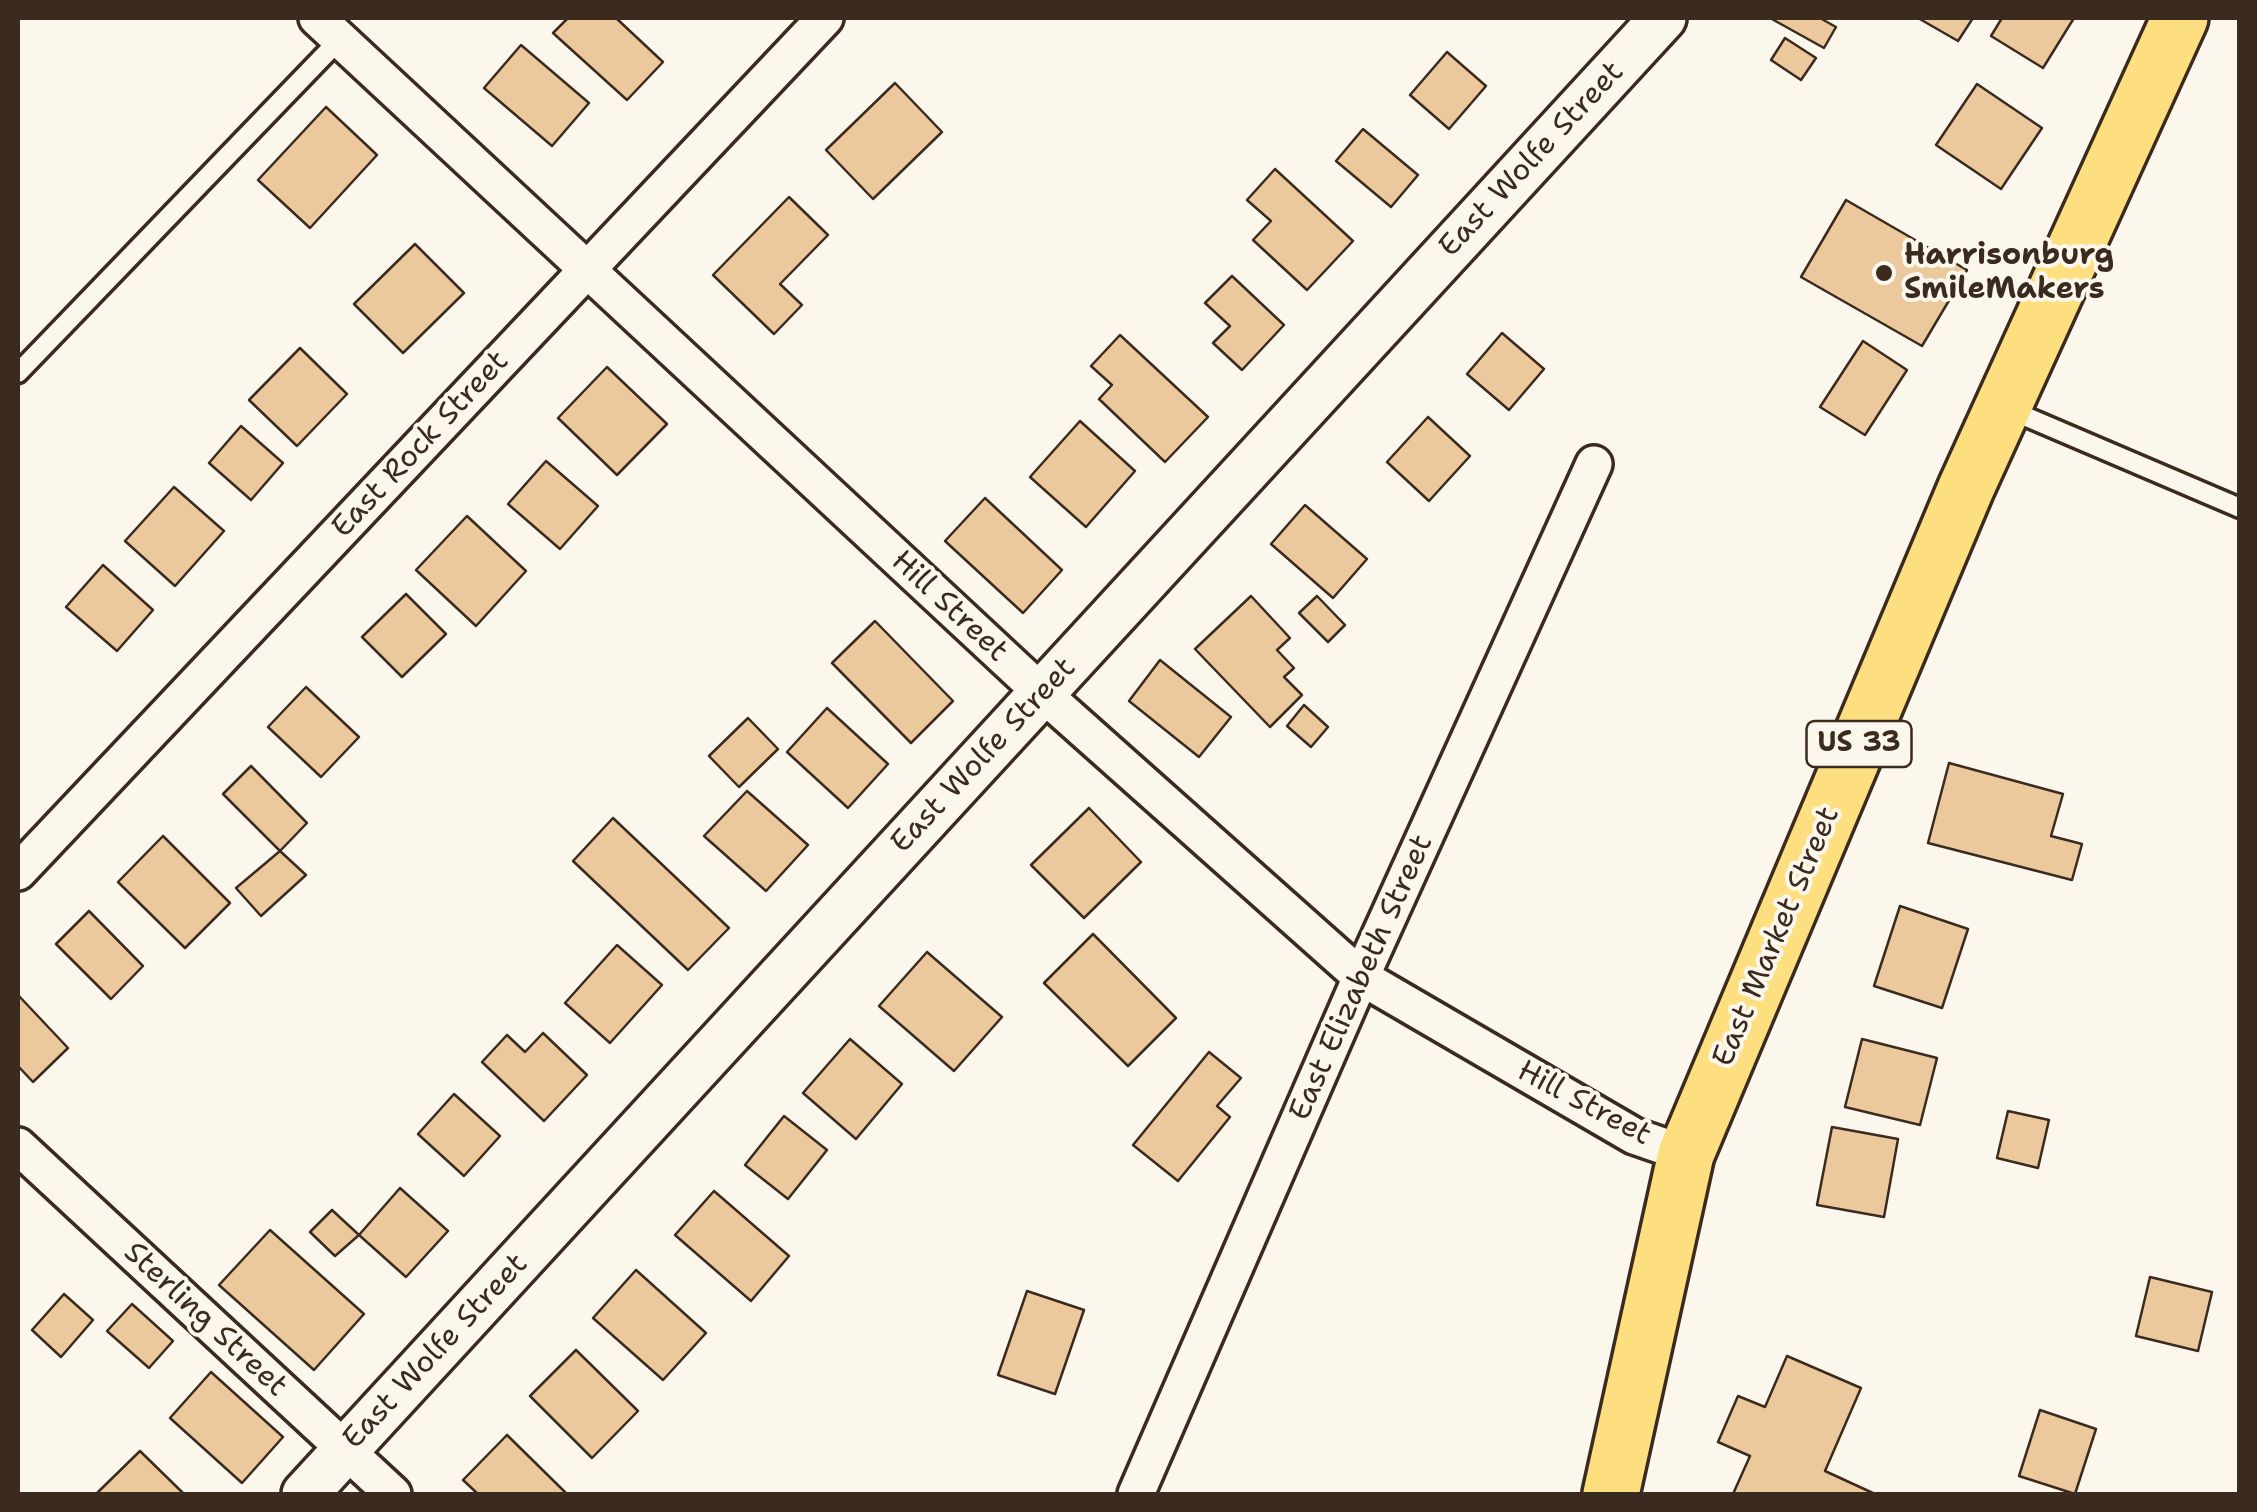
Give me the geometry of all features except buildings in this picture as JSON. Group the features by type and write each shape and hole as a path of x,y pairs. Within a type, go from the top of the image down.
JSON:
{"main road":[{"name":"East Market Street","path":"1612,1494 1686,1154 2003,406 2180,18"}],"street":[{"name":"East Rock Street","path":"18,872 825,18"},
{"name":"East Wolfe Street","path":"306,1494 1662,18"},
{"name":"Hill Street","path":"328,28 1042,693 1360,977 1634,1136 1686,1154"},
{"name":"East Elizabeth Street","path":"1136,1494 1360,977 1594,464"},
{"name":"Sterling Street","path":"18,1146 393,1494"}],"lane":[{"path":"18,373 328,28"},
{"path":"2003,406 2240,508"}],"place":[{"name":"Harrisonburg SmileMakers","path":"1884,273"}]}
